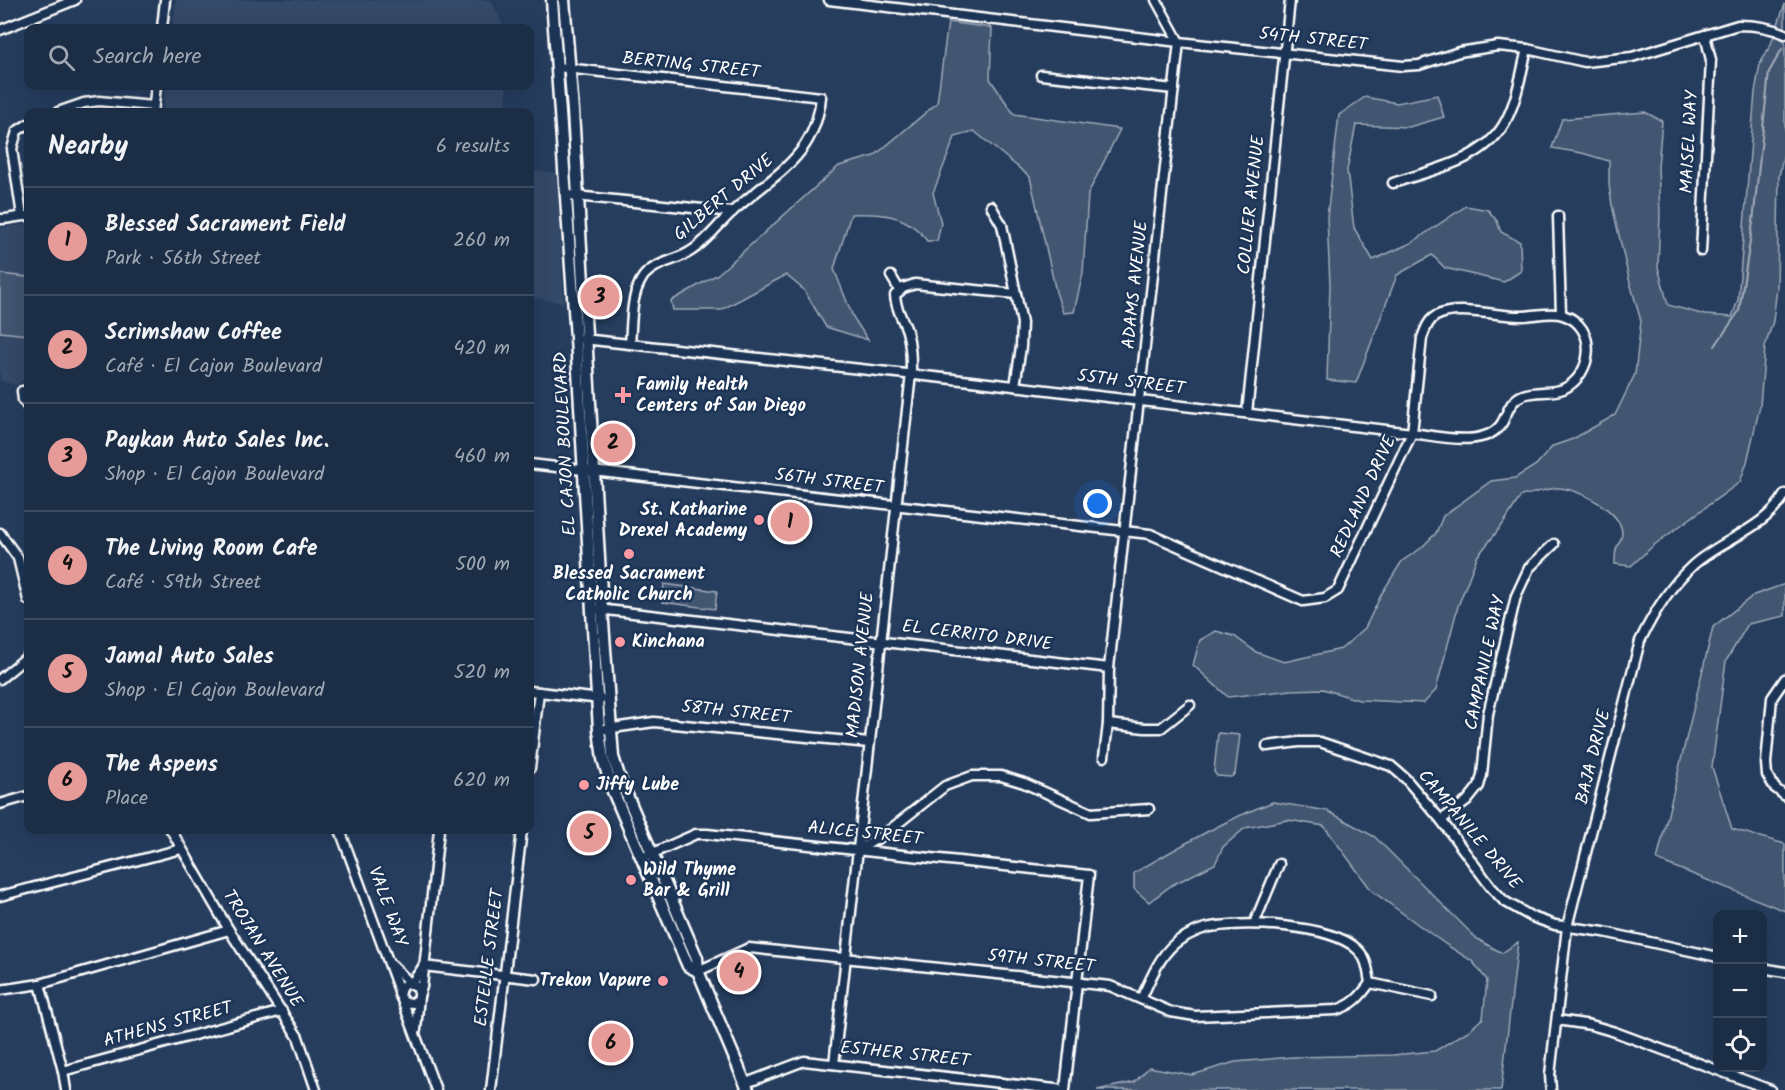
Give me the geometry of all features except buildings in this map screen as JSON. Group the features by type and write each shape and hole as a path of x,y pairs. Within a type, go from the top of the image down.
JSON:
{"main road":[{"name":"EL CAJON BOULEVARD","path":"552,0 566,195 581,339 605,729 646,856 697,958 698,971 747,1087"},
{"name":"EL CAJON BOULEVARD","path":"564,0 578,196 581,339"}],"street":[{"path":"0,30 75,0"},
{"path":"162,24 165,0"},
{"name":"54TH STREET","path":"829,0 1403,66 1419,65 1459,52 1498,46 1527,49 1585,62 1632,57 1737,25 1774,29 1785,34"},
{"path":"1156,0 1179,42"},
{"name":"COLLIER AVENUE","path":"1247,413 1290,0"},
{"name":"MAISEL WAY","path":"1701,251 1711,60 1705,34"},
{"name":"ADAMS AVENUE","path":"1104,757 1108,724 1109,668 1179,42"},
{"path":"1393,183 1465,158 1478,152 1496,136 1512,107 1527,49"},
{"name":"BERTING STREET","path":"558,67 820,98"},
{"path":"1041,75 1174,89"},
{"path":"153,108 155,90"},
{"name":"GILBERT DRIVE","path":"630,344 635,295 644,276 662,263 692,251 732,212 796,159 806,145 819,115 820,98"},
{"path":"70,108 99,100 147,108"},
{"path":"24,127 17,131 12,149 24,211"},
{"path":"566,195 732,212"},
{"path":"991,206 1002,225 1022,323 1015,386"},
{"path":"0,219 8,220 24,216"},
{"path":"1558,216 1561,314"},
{"name":"MADISON AVENUE","path":"834,1064 911,374 909,343 904,323 895,305 895,295 900,291 891,276"},
{"path":"900,291 915,284 1016,294"},
{"name":"REDLAND DRIVE","path":"1124,531 1150,534 1296,600 1325,598 1338,590 1412,433 1422,338 1425,327 1434,316 1445,312 1463,311 1521,316 1561,314"},
{"name":"55TH STREET","path":"581,339 911,374 1473,440 1490,435 1501,426 1512,403 1520,396 1536,391 1556,391 1581,376 1589,356 1586,336 1578,324 1561,314"},
{"name":"56TH STREET","path":"534,464 1124,531"},
{"name":"BAJA DRIVE","path":"1551,1090 1567,927 1640,641 1656,608 1691,567 1782,507 1785,494"},
{"path":"0,533 18,558 24,583"},
{"name":"CAMPANILE WAY","path":"1441,820 1472,796 1479,786 1488,714 1516,596 1530,568 1554,544"},
{"name":"EL CERRITO DRIVE","path":"596,609 1109,668"},
{"path":"0,679 24,659"},
{"path":"1785,679 1772,698 1766,764 1767,774 1774,788 1785,796"},
{"path":"534,692 603,700"},
{"path":"1108,724 1145,729 1161,728 1190,705"},
{"name":"58TH STREET","path":"605,729 654,722 869,743"},
{"name":"CAMPANILE DRIVE","path":"1268,746 1320,742 1391,766 1405,778 1441,820 1504,901 1532,917 1555,925 1631,938 1713,956"},
{"path":"858,849 882,836 945,786 972,776 1001,776 1024,783 1091,813 1149,809"},
{"path":"0,804 24,797"},
{"name":"TROJAN AVENUE","path":"173,834 229,930 298,1037 316,1090"},
{"name":"VALE WAY","path":"342,834 436,1090"},
{"path":"403,1002 413,1003 422,987 439,834"},
{"name":"ESTELLE STREET","path":"491,1090 522,834"},
{"name":"ALICE STREET","path":"646,856 696,834 858,849 1089,875 1078,982"},
{"path":"0,896 181,849"},
{"path":"1254,924 1279,864"},
{"path":"1141,999 1164,955 1179,940 1203,928 1254,924 1297,926 1318,931 1358,950 1367,965 1370,983 1432,996"},
{"path":"0,990 40,984 229,930"},
{"name":"59TH STREET","path":"698,971 749,948 1110,986 1171,1012 1195,1016 1336,1010 1350,1006 1370,983"},
{"name":"VALE WAY","path":"390,963 417,987 419,994 416,1034"},
{"path":"423,966 536,979"},
{"path":"399,991 405,984 411,984 423,966"},
{"path":"1767,969 1785,972"},
{"path":"1065,1090 1078,982"},
{"path":"40,984 66,1090"},
{"name":"ATHENS STREET","path":"63,1071 282,1011"},
{"path":"1557,1020 1591,1025 1615,1032 1771,1090"},
{"name":"ESTHER STREET","path":"747,1087 804,1061 1065,1090"}],"shaded area":[{"path":"176,0 491,0 502,24 173,24"},
{"path":"1785,4 1785,148 1779,176 1777,288 1773,321 1765,347 1760,406 1740,482 1654,545 1631,566 1615,564 1616,550 1622,536 1620,525 1615,517 1597,502 1575,492 1557,488 1521,496 1477,557 1458,606 1436,690 1424,703 1359,700 1323,689 1228,697 1193,665 1200,640 1216,631 1234,636 1256,652 1284,662 1341,649 1365,628 1382,593 1402,561 1420,549 1436,533 1443,516 1491,481 1515,478 1536,465 1553,446 1573,439 1615,415 1635,374 1641,321 1612,205 1609,161 1552,148 1562,119 1645,112 1662,121 1658,167 1660,214 1658,267 1668,305 1705,315 1732,317 1738,300 1755,92 1760,64 1771,44"},
{"path":"948,22 992,28 990,79 1014,114 1120,129 1088,194 1083,273 1074,312 1063,313 1056,292 1030,177 974,131 955,137 933,193 941,223 937,241 927,241 911,225 894,217 851,214 834,269 853,317 868,340 826,327 804,290 786,275 721,310 673,310 671,301 718,274 839,166 874,156 937,103"},
{"path":"166,90 506,90 507,108 163,108"},
{"path":"1437,95 1444,117 1409,127 1356,125 1347,170 1354,228 1373,260 1411,243 1466,206 1488,210 1497,221 1501,232 1520,242 1521,271 1504,282 1445,268 1432,255 1397,275 1356,383 1327,380 1330,285 1327,217 1339,115 1365,97 1397,103"},
{"path":"534,170 556,173 564,303 534,298"},
{"path":"24,225 24,381 16,385 0,381 0,228"},
{"path":"0,274 24,277 24,335 0,332"},
{"path":"779,508 804,511 801,536 776,533"},
{"path":"664,584 717,591 715,609 662,602"},
{"path":"1785,584 1785,616 1748,624 1726,661 1712,767 1732,829 1785,844 1785,911 1657,860 1713,627 1754,595"},
{"path":"1218,733 1240,735 1235,774 1231,777 1217,776 1214,772"},
{"path":"1273,802 1328,811 1375,837 1477,939 1502,953 1518,942 1501,1090 1097,1090 1135,1082 1149,1067 1192,1075 1235,1062 1293,1057 1393,1055 1435,1051 1468,1031 1483,1018 1487,980 1472,961 1372,891 1324,826 1288,820 1245,828 1223,847 1215,864 1172,885 1149,902 1134,889 1134,873 1219,826"}],"waterway":[{"path":"1715,346 1739,311 1753,222 1769,72 1782,49"}],"place":[{"name":"Paykan Auto Sales Inc.","path":"600,297"},
{"name":"Family Health Centers of San Diego","path":"623,395"},
{"name":"Scrimshaw Coffee","path":"613,443"},
{"name":"St. Katharine Drexel Academy","path":"759,520"},
{"name":"Blessed Sacrament Field","path":"790,522"},
{"name":"Blessed Sacrament Catholic Church","path":"629,554"},
{"name":"Kinchana","path":"620,642"},
{"name":"Jiffy Lube","path":"584,785"},
{"name":"Jamal Auto Sales","path":"589,833"},
{"name":"Wild Thyme Bar & Grill","path":"631,880"},
{"name":"The Living Room Cafe","path":"739,972"},
{"name":"Trekon Vapure","path":"663,981"},
{"name":"The Aspens","path":"611,1043"}]}
